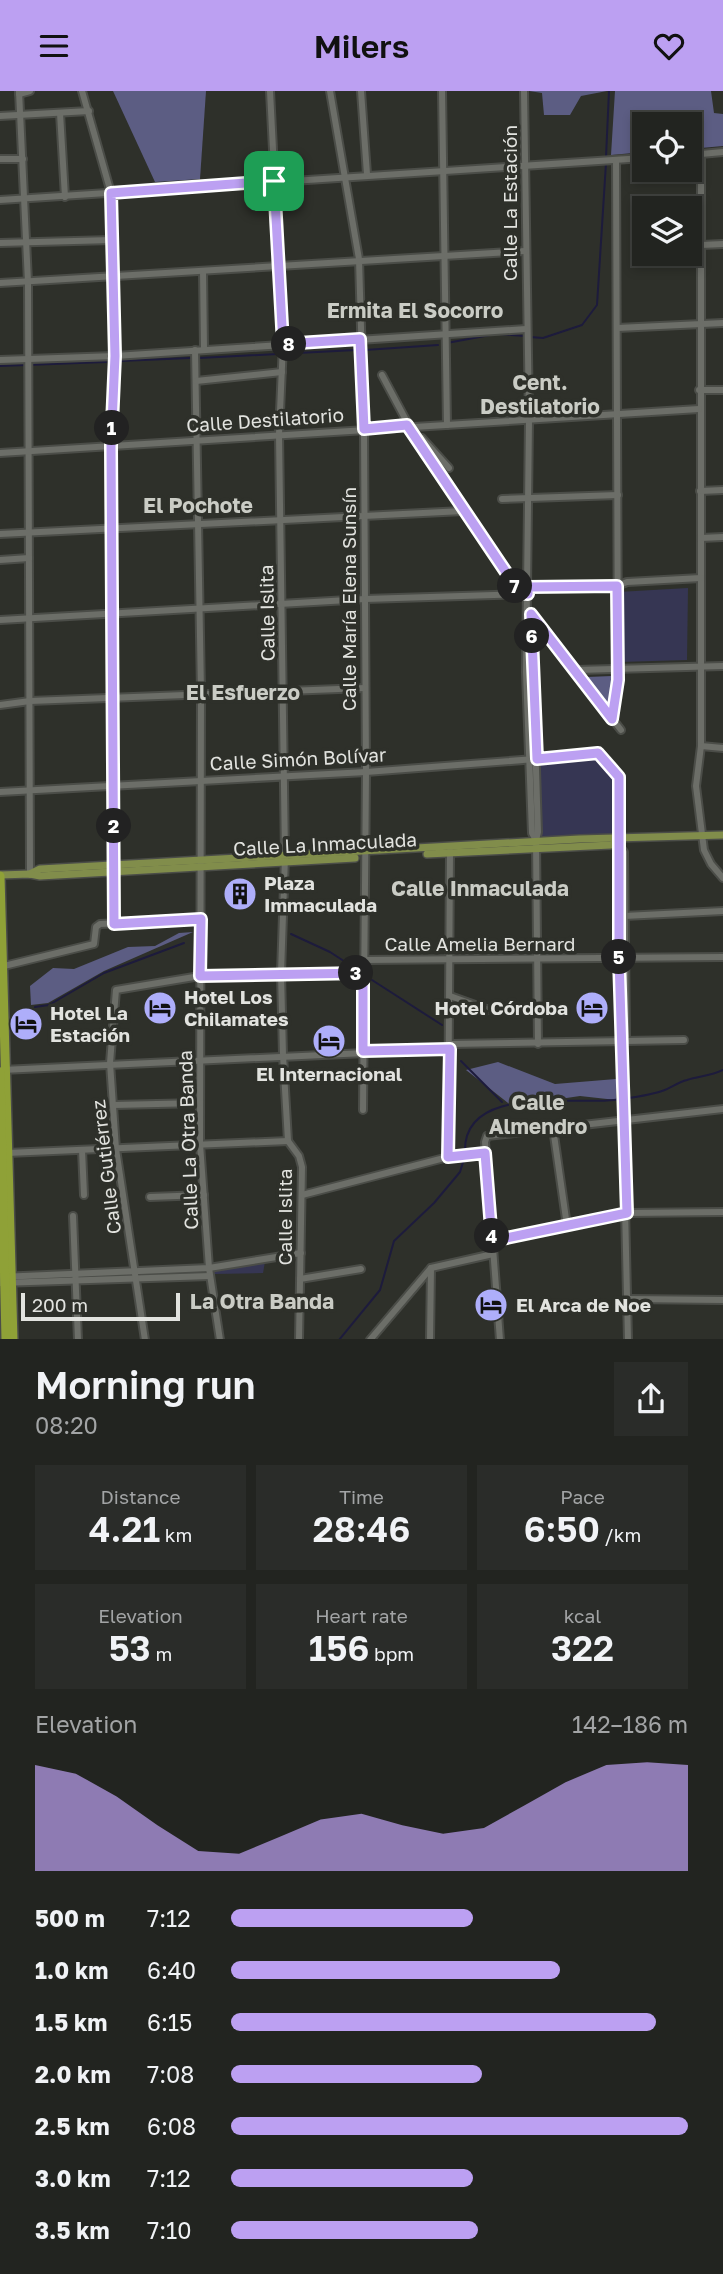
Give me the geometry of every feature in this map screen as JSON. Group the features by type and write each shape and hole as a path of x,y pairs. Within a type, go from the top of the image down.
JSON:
{"highway":[{"path":"0,876 4,966 2,1071 7,1217 5,1280 13,1339"},
{"path":"6,1339 9,1319"}],"main road":[{"name":"Calle La Inmaculada","path":"0,876 30,874 40,869 113,869 450,851 536,843 620,843 723,835"}],"street":[{"path":"30,91 19,93 28,282 30,874"},
{"path":"82,91 111,193 115,356 111,446 114,924"},
{"name":"Calle Islita","path":"270,91 283,350 279,434 285,776 281,973 288,1141 299,1156 302,1195 299,1339"},
{"name":"Calle María Elena Sunsín","path":"330,91 359,260 364,429 366,772 363,1109"},
{"path":"360,91 367,174"},
{"path":"442,91 447,425"},
{"name":"Calle La Estación","path":"524,91 529,420 526,591 531,717 537,759 538,1044"},
{"path":"0,116 89,111"},
{"path":"60,113 65,197"},
{"path":"702,154 723,152"},
{"path":"0,159 23,159"},
{"path":"0,200 632,159"},
{"path":"612,719 618,668 614,160"},
{"path":"0,243 112,240"},
{"path":"702,245 723,244"},
{"path":"0,283 525,251"},
{"path":"701,266 701,746 696,786 705,850 711,864 723,878"},
{"path":"203,271 204,349"},
{"path":"617,328 723,323"},
{"path":"0,360 28,363 204,349 283,350 360,339 527,330"},
{"name":"Calle La Otra Banda","path":"195,350 201,693 200,1144 210,1273 220,1339"},
{"path":"196,381 282,372"},
{"path":"382,375 424,454 463,511 526,591"},
{"path":"699,390 723,390"},
{"name":"Calle Destilatorio","path":"0,453 407,425 447,425 699,409"},
{"path":"421,425 424,454"},
{"path":"422,438 449,468"},
{"path":"700,491 723,490"},
{"path":"502,499 618,495"},
{"path":"0,534 463,511"},
{"path":"701,538 723,537"},
{"path":"0,560 29,558"},
{"path":"0,620 617,586 627,582 701,578"},
{"path":"528,612 577,670 621,730"},
{"path":"577,670 723,666"},
{"path":"0,705 30,701 201,693 365,688"},
{"name":"Calle La Estación","path":"531,717 528,760 532,832 536,843"},
{"path":"701,746 723,748"},
{"name":"Calle Simón Bolívar","path":"0,792 366,772 598,753 619,777 620,843"},
{"path":"620,843 624,852 621,880 628,1339"},
{"path":"450,851 450,1157"},
{"path":"622,916 723,911"},
{"path":"4,966 94,944 97,925 201,919"},
{"name":"Calle Amelia Bernard","path":"363,960 723,957"},
{"path":"200,976 363,973"},
{"name":"Calle Gutiérrez","path":"145,1339 116,1149 110,1063 116,991 200,976"},
{"path":"450,996 489,1010"},
{"path":"2,1071 110,1063 450,1047 684,1040"},
{"path":"114,1105 200,1103"},
{"path":"500,1339 485,1138 623,1119 723,1109"},
{"path":"553,1128 567,1226"},
{"path":"4,1154 288,1141"},
{"path":"82,1150 84,1195"},
{"path":"302,1195 450,1157 485,1153"},
{"path":"150,1197 204,1195"},
{"path":"492,1241 627,1213 723,1212"},
{"path":"73,1216 78,1339"},
{"path":"5,1280 210,1273 301,1253"},
{"path":"370,1339 431,1268 493,1254"},
{"path":"430,1339 431,1268"},
{"path":"300,1279 361,1269"},
{"path":"628,1299 723,1300"}],"shaded area":[{"path":"113,91 206,91 200,179 155,182"},
{"path":"529,91 607,91 581,96 570,115 544,115 542,93"},
{"path":"615,91 711,91 714,113 723,114 723,146 702,148 702,112 632,112 632,153 611,155"},
{"path":"688,588 687,660 619,662 618,592"},
{"path":"612,676 611,707 587,677"},
{"path":"596,756 614,779 614,834 540,839 537,762"},
{"path":"193,932 104,971 48,1003 31,1005 30,986 53,968 74,969 128,947 155,946 179,933"},
{"path":"498,1062 555,1084 616,1079 616,1100 580,1096 512,1106 466,1070"},
{"path":"265,1262 263,1273 214,1274 214,1270"}],"waterway":[{"path":"606,157 609,91"},
{"path":"530,337 543,338 582,325 597,305 606,163"},
{"path":"499,334 525,336"},
{"path":"447,343 490,335"},
{"path":"365,350 438,345"},
{"path":"199,358 356,350"},
{"path":"120,361 190,358"},
{"path":"0,366 106,362"},
{"path":"291,934 330,952 356,969"},
{"path":"35,1007 49,1005 104,973 184,943"},
{"path":"372,980 442,1025"},
{"path":"461,1061 502,1102"},
{"path":"465,1153 469,1131 481,1116 499,1107 547,1101 595,1101 638,1097 723,1070"},
{"path":"340,1339 380,1290 394,1241 434,1203 460,1172 464,1159"}],"place":[{"name":"Plaza Immaculada","path":"240,894"},
{"name":"Hotel Los Chilamates","path":"160,1008"},
{"name":"Hotel Córdoba","path":"592,1008"},
{"name":"Hotel La Estación","path":"26,1024"},
{"name":"El Internacional","path":"329,1041"},
{"name":"El Arca de Noe","path":"491,1305"}],"district":[{"name":"Ermita El Socorro","path":"415,311"},
{"name":"Cent. Destilatorio","path":"540,395"},
{"name":"El Pochote","path":"198,506"},
{"name":"El Esfuerzo","path":"243,693"},
{"name":"Calle Inmaculada","path":"480,889"},
{"name":"Calle Almendro","path":"538,1115"},
{"name":"La Otra Banda","path":"262,1302"}],"route":[{"path":"274,181 283,344 360,339 364,429 407,425 520,593 528,594 528,587 617,586 618,680 612,719 540,622 531,614 537,759 598,753 619,777 620,847 617,853 620,1035 623,1040 627,1213 492,1241 485,1153 448,1157 450,1049 363,1051 363,973 200,976 201,919 114,924 111,446 115,356 111,193 274,181"}]}
